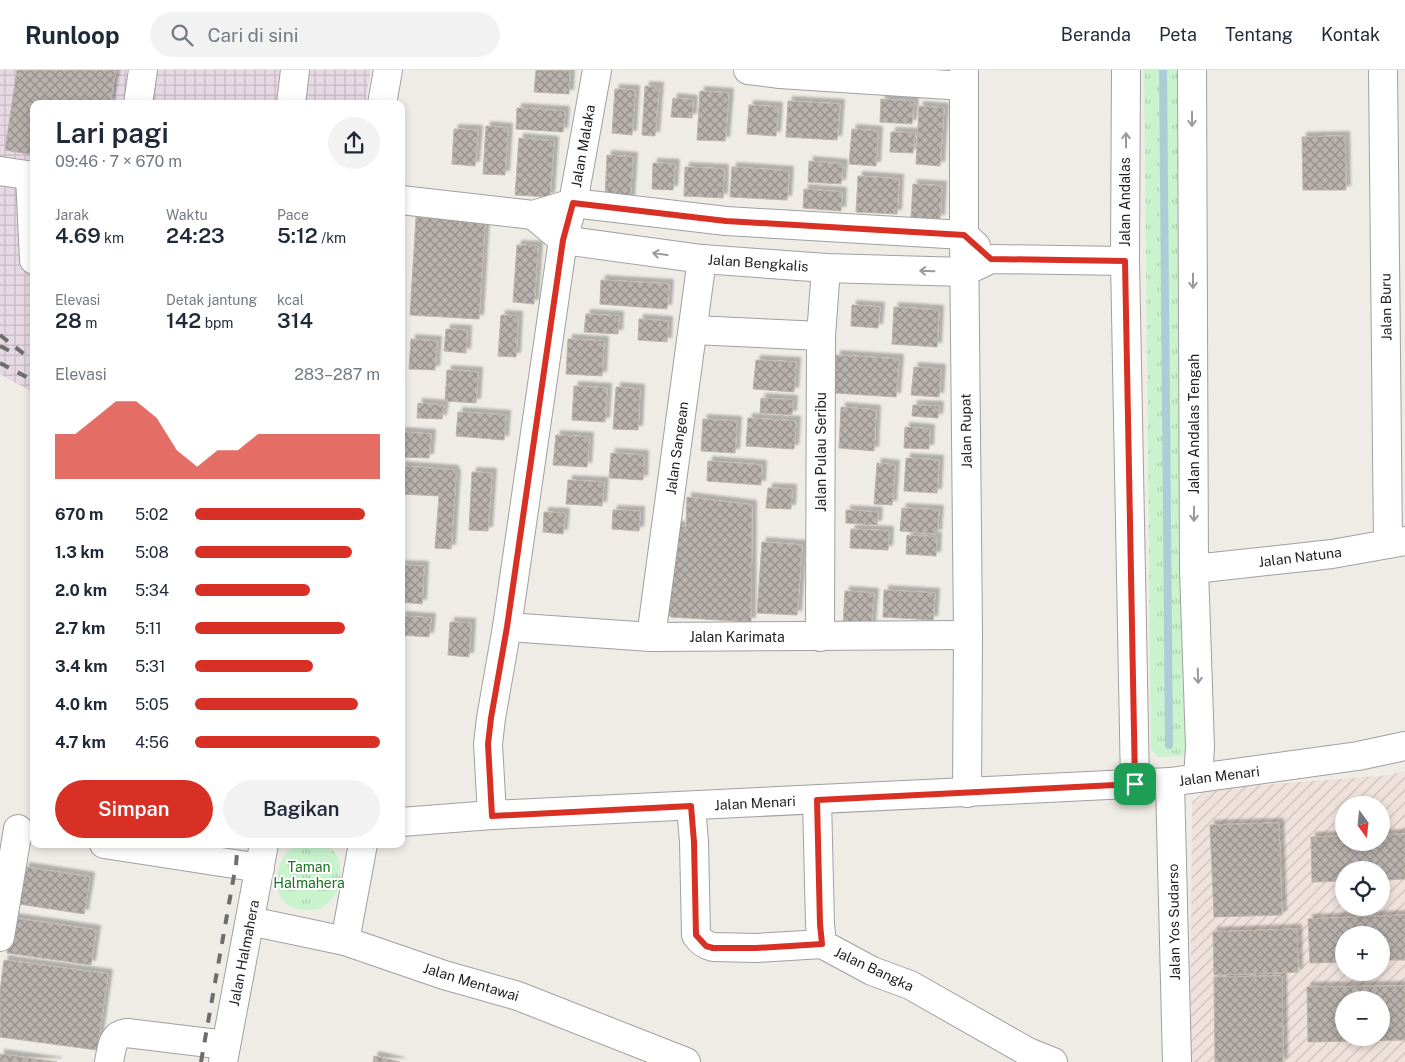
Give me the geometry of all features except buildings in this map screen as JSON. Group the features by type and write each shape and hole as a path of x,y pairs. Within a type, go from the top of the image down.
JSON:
{"street":[{"path":"139,100 143,70"},
{"path":"292,100 295,70"},
{"path":"383,100 388,70"},
{"name":"Jalan Malaka","path":"492,816 488,744 491,718 507,627 563,240 573,203 597,70"},
{"path":"748,70 780,74 964,78"},
{"name":"Jalan Andalas","path":"1126,70 1125,261 1135,784"},
{"name":"Jalan Andalas Tengah","path":"1192,70 1194,569 1200,747 1198,778"},
{"name":"Jalan Buru","path":"1383,70 1395,285 1396,542"},
{"name":"Jalan Rupat","path":"964,78 968,635 967,793"},
{"path":"0,172 30,176"},
{"path":"405,200 533,215 573,203 726,221 964,235 991,259"},
{"path":"533,215 563,240"},
{"name":"Jalan Bengkalis","path":"563,240 702,259 826,268 964,272 991,259 1125,261"},
{"name":"Jalan Sangean","path":"651,637 694,330 702,259"},
{"name":"Jalan Pulau Seribu","path":"820,637 821,336 826,268"},
{"path":"694,330 821,336"},
{"name":"Jalan Natuna","path":"1194,569 1323,555 1396,542"},
{"name":"Jalan Karimata","path":"507,627 651,637 968,635"},
{"name":"Jalan Menari","path":"405,822 1170,782 1348,758 1405,746"},
{"name":"Jalan Yos Sudarso","path":"1170,782 1177,1062"},
{"name":"Jalan Bangka","path":"817,800 822,944 872,971 910,985 1028,1052 1053,1062"},
{"path":"691,806 694,842 696,935 701,941 706,946 713,948 756,948 822,944"},
{"path":"0,937 17,829"},
{"path":"157,848 262,856"},
{"path":"345,941 363,848"},
{"name":"Jalan Halmahera","path":"225,1053 262,856"},
{"name":"Jalan Mentawai","path":"250,921 345,941 444,975 518,996 686,1062"},
{"path":"110,1062 113,1040 120,1034 127,1033 183,1038 225,1053"}],"shaded area":[{"path":"0,70 371,70 366,100 30,100 30,391 0,374"},
{"path":"1405,771 1405,1062 1190,1062 1192,802 1205,791 1390,775"}],"green space":[{"path":"1144,70 1180,70 1188,749 1183,756 1157,757 1151,749"},
{"name":"Taman Halmahera","path":"329,848 338,857 340,874 338,889 328,903 321,908 305,910 292,907 283,900 278,891 279,868 283,858 290,849"}],"waterway":[{"path":"1163,70 1169,745"}],"railway":[{"path":"0,335 30,359"},
{"path":"0,346 18,355"},
{"path":"0,363 30,379"},
{"path":"201,1062 238,848"}],"route":[{"path":"573,203 726,221 964,235 991,259 1125,261 1135,784 817,800 822,944 756,948 713,948 706,946 696,935 694,842 691,806 492,816 488,744 491,718 507,627 563,240 573,203"}]}
